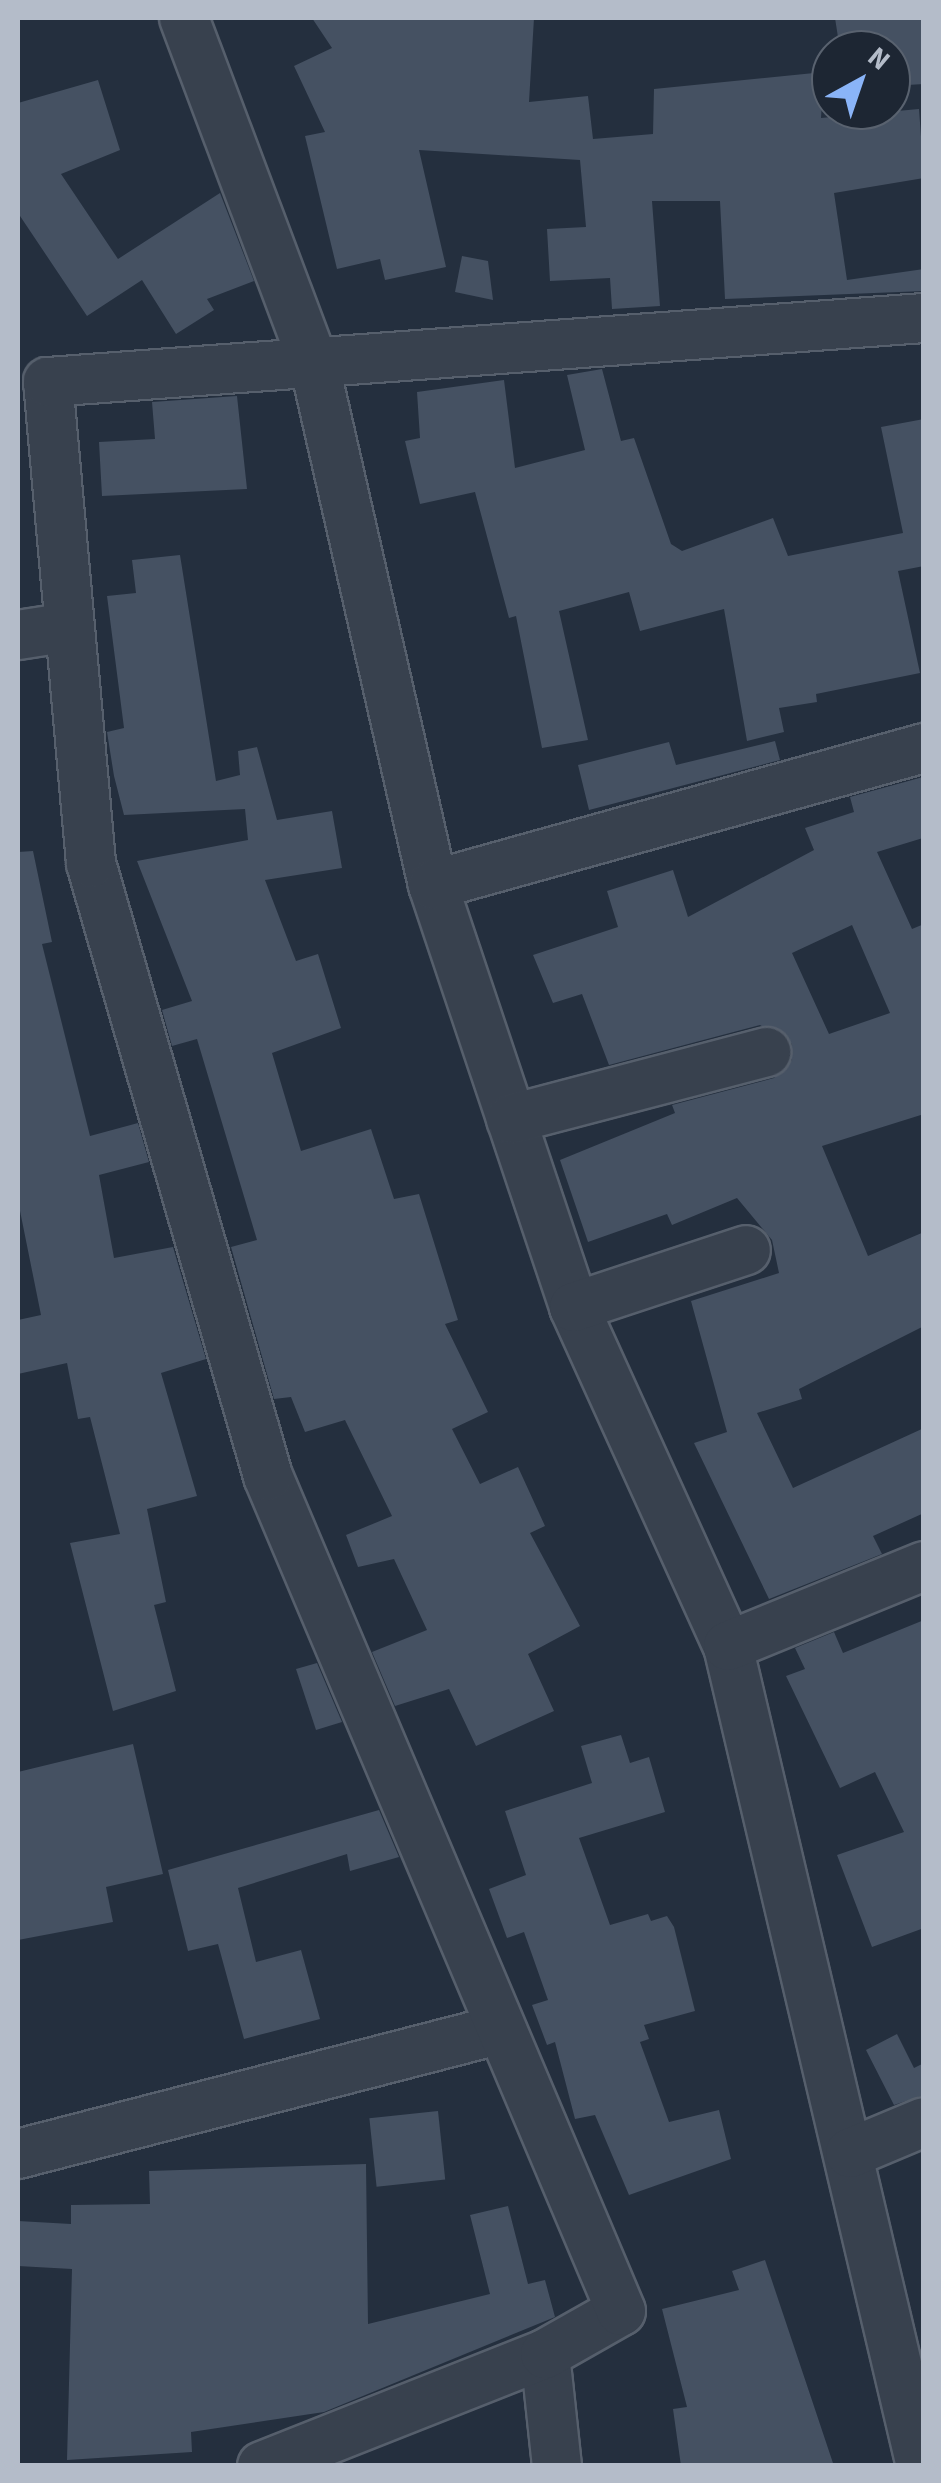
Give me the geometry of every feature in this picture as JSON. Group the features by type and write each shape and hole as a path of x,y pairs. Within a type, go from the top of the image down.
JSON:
{"street":[{"path":"184,18 314,364 433,886 574,1307 728,1646 921,2466"},
{"path":"262,2466 545,2354 621,2312 268,1476 91,862 40,632 48,382 924,318"},
{"path":"433,886 924,748"},
{"path":"511,1119 766,1052"},
{"path":"574,1307 746,1250"},
{"path":"728,1646 924,1566"},
{"path":"18,2154 501,2029"},
{"path":"850,2152 924,2122"},
{"path":"545,2354 557,2466"}],"building":[{"path":"312,18 534,18 529,102 588,96 593,139 653,134 654,89 811,73 811,130 911,130 911,110 919,109 924,178 834,193 847,280 924,269 924,291 725,299 720,201 652,201 660,306 612,309 610,278 550,281 547,229 586,227 580,160 419,150 446,267 385,280 380,259 337,269 305,136 325,132 294,66 332,48"},
{"path":"835,18 924,18 924,84 911,85 911,30 837,30"},
{"path":"98,80 120,150 61,174 118,259 220,193 254,281 207,299 214,310 176,334 142,280 87,316 18,213 18,103"},
{"path":"462,256 488,261 493,300 455,292"},
{"path":"602,369 621,441 634,438 671,544 682,551 773,518 788,556 903,533 881,427 924,419 924,566 898,571 920,673 816,694 817,702 779,708 784,732 747,741 724,609 640,631 629,592 559,611 588,740 542,748 516,616 509,618 475,492 420,504 405,441 420,438 417,392 504,380 515,468 585,450 567,375"},
{"path":"237,396 247,489 102,496 99,442 155,439 152,402"},
{"path":"180,555 216,781 240,775 238,751 257,747 277,820 332,811 342,868 265,880 296,961 318,954 341,1028 272,1053 301,1151 371,1129 394,1199 419,1194 458,1320 445,1324 488,1412 452,1429 480,1484 518,1467 545,1526 530,1533 580,1626 528,1654 554,1711 476,1746 449,1689 395,1706 372,1652 427,1630 394,1559 358,1567 346,1535 392,1516 345,1420 305,1432 291,1397 274,1399 231,1247 257,1240 197,1039 172,1046 162,1010 192,1001 137,861 248,840 245,809 124,815 114,776 107,732 124,728 107,596 136,593 132,560"},
{"path":"775,741 780,760 589,810 578,765 669,742 676,765"},
{"path":"923,777 923,838 877,852 912,929 924,924 924,1114 822,1146 868,1256 924,1232 924,1326 799,1389 802,1399 757,1413 793,1488 924,1428 924,1513 873,1536 882,1554 769,1599 694,1443 727,1432 691,1301 779,1273 772,1240 737,1198 672,1225 667,1214 588,1242 560,1160 675,1113 672,1105 774,1078 792,1060 792,1044 760,1025 609,1065 582,994 553,1003 533,955 618,927 607,891 673,870 688,917 814,850 805,828 854,812 850,797","holes":["852,925 890,1013 829,1034 792,953"]},
{"path":"33,851 52,942 42,944 90,1136 138,1123 149,1162 99,1175 114,1258 173,1247 206,1359 161,1373 197,1496 147,1509 166,1602 154,1605 176,1691 113,1711 70,1543 120,1534 90,1417 78,1419 67,1363 18,1374 18,1320 41,1315 18,1201 18,852"},
{"path":"924,1620 924,1928 872,1947 837,1855 904,1832 875,1772 840,1788 786,1676 805,1669 795,1648 834,1632 843,1653"},
{"path":"317,1663 342,1722 316,1730 296,1669"},
{"path":"621,1735 630,1763 649,1757 665,1812 579,1838 610,1925 648,1914 651,1921 667,1916 674,1927 695,2011 644,2025 649,2039 640,2042 669,2122 719,2110 731,2159 629,2195 595,2115 575,2119 555,2042 547,2045 532,2005 548,2000 524,1932 507,1938 489,1889 526,1875 505,1811 592,1783 581,1746"},
{"path":"133,1744 163,1874 106,1887 113,1922 18,1940 18,1772"},
{"path":"379,1810 399,1857 350,1871 347,1854 238,1888 256,1962 301,1950 320,2019 244,2039 218,1944 188,1951 168,1870"},
{"path":"897,2034 914,2068 924,2063 924,2095 894,2105 866,2050"},
{"path":"438,2111 445,2180 377,2187 369,2118"},
{"path":"366,2164 368,2324 490,2294 470,2215 508,2206 528,2284 545,2280 555,2317 324,2412 191,2432 192,2452 67,2460 72,2269 18,2266 18,2221 71,2224 71,2205 150,2204 149,2171"},
{"path":"765,2260 834,2466 681,2466 673,2409 687,2407 662,2309 739,2290 732,2271"}]}
